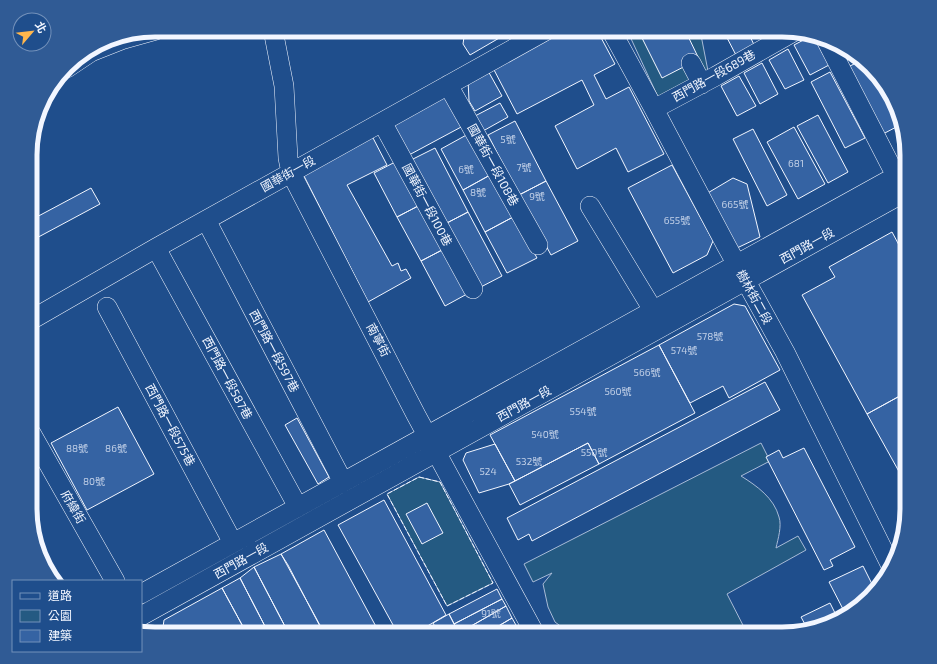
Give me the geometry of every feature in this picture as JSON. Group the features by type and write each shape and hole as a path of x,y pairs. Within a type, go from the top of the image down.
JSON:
{"street":[{"name":"南寧街","path":"274,37 284,86 288,158 291,173 452,482 531,627"},
{"name":"國華街一段","path":"37,317 156,248 535,37"},
{"name":"樹林街二段","path":"615,37 745,281 785,352 888,560"},
{"name":"西門路一段689巷","path":"654,109 784,37"},
{"path":"830,48 900,174"},
{"path":"691,63 709,80"},
{"name":"國華街一段108巷","path":"448,86 538,245"},
{"name":"國華街一段100巷","path":"382,122 472,289"},
{"name":"西門路一段","path":"142,593 736,264 900,181"},
{"name":"西門路一段","path":"142,615 745,281 900,181"},
{"path":"590,206 653,310"},
{"name":"西門路一段597巷","path":"206,220 343,482"},
{"name":"西門路一段587巷","path":"156,248 298,507"},
{"name":"西門路一段575巷","path":"107,307 233,543"},
{"name":"府緯街","path":"37,444 114,580"}],"green space":[{"path":"630,37 701,37 708,71 658,97"},
{"path":"761,443 770,461 741,476 764,493 777,510 780,524 776,548 798,536 806,550 727,594 744,627 562,627 555,622 548,607 543,584 552,573 533,582 524,564"},
{"path":"419,477 440,482 493,583 447,606 387,494"}],"building":[{"path":"464,37 501,37 470,55 463,44"},
{"path":"548,37 601,37 615,64 594,75 606,99 629,87 664,154 628,172 616,148 577,169 555,126 594,105 582,80 517,114 492,66"},
{"path":"642,37 688,37 699,59 662,78"},
{"path":"727,37 750,37 756,49 738,59"},
{"path":"764,37 775,37 767,43"},
{"path":"805,39 817,42 829,65 810,75 794,45"},
{"path":"788,49 804,80 785,89 769,60"},
{"path":"762,63 778,94 760,104 744,73"},
{"path":"856,63 876,83 891,110 897,127 883,134 848,67"},
{"path":"487,69 502,96 475,111 469,101 468,79"},
{"path":"830,72 865,138 845,148 811,82"},
{"path":"739,76 756,106 737,116 721,86"},
{"path":"437,94 448,98 463,126 409,155 394,128 397,117"},
{"path":"500,103 508,117 483,131 475,116"},
{"path":"818,115 848,172 828,183 797,126"},
{"path":"515,121 546,181 519,195 488,135"},
{"path":"794,127 825,184 798,199 767,142"},
{"path":"753,129 787,195 767,206 733,139"},
{"path":"470,133 492,174 463,190 441,149"},
{"path":"372,136 387,165 347,185 392,266 398,263 401,271 406,269 411,278 368,302 304,176 308,164"},
{"path":"435,148 468,212 443,225 409,161"},
{"path":"397,161 420,205 397,217 374,173"},
{"path":"672,165 713,241 707,255 673,273 628,188"},
{"path":"492,174 515,216 485,232 463,190"},
{"path":"733,178 747,184 760,237 737,248 706,194"},
{"path":"546,181 578,241 551,255 519,195"},
{"path":"91,188 100,204 37,238 37,217"},
{"path":"420,205 444,249 421,261 397,217"},
{"path":"468,212 502,276 477,289 443,225"},
{"path":"515,216 537,258 507,273 485,232"},
{"path":"892,232 900,247 900,396 867,414 802,295 835,277 829,267"},
{"path":"444,249 467,294 445,306 421,261"},
{"path":"734,304 745,306 780,370 729,398 723,386 690,403 659,345"},
{"path":"659,345 695,413 599,464 588,443 515,481 490,435"},
{"path":"765,382 780,410 532,541 529,534 518,540 507,518"},
{"path":"900,396 900,473 867,414"},
{"path":"118,407 154,474 87,510 51,443"},
{"path":"297,418 329,477 318,484 285,425"},
{"path":"588,443 599,464 520,505 509,484"},
{"path":"495,444 515,481 479,493 463,460 466,453"},
{"path":"804,448 855,547 830,560 833,566 824,570 766,457 779,450 783,458"},
{"path":"384,500 446,615 426,627 394,627 338,525"},
{"path":"427,503 443,533 422,544 406,514"},
{"path":"324,530 376,627 320,627 281,554"},
{"path":"281,554 321,627 285,627 254,567"},
{"path":"863,566 872,585 854,603 843,610 829,582"},
{"path":"254,567 285,627 265,627 240,578"},
{"path":"240,578 265,627 243,627 222,588"},
{"path":"222,588 243,627 163,627 164,620"},
{"path":"497,589 502,599 454,624 449,614"},
{"path":"502,599 506,606 469,627 456,627 454,624"},
{"path":"830,603 836,614 805,624 801,617"},
{"path":"506,606 512,618 497,627 469,627"},
{"path":"449,614 456,627 435,627 433,623"},
{"path":"512,618 517,627 497,627"}],"fence":[{"path":"419,477 440,482 493,583 447,606 387,494 419,477"}]}
